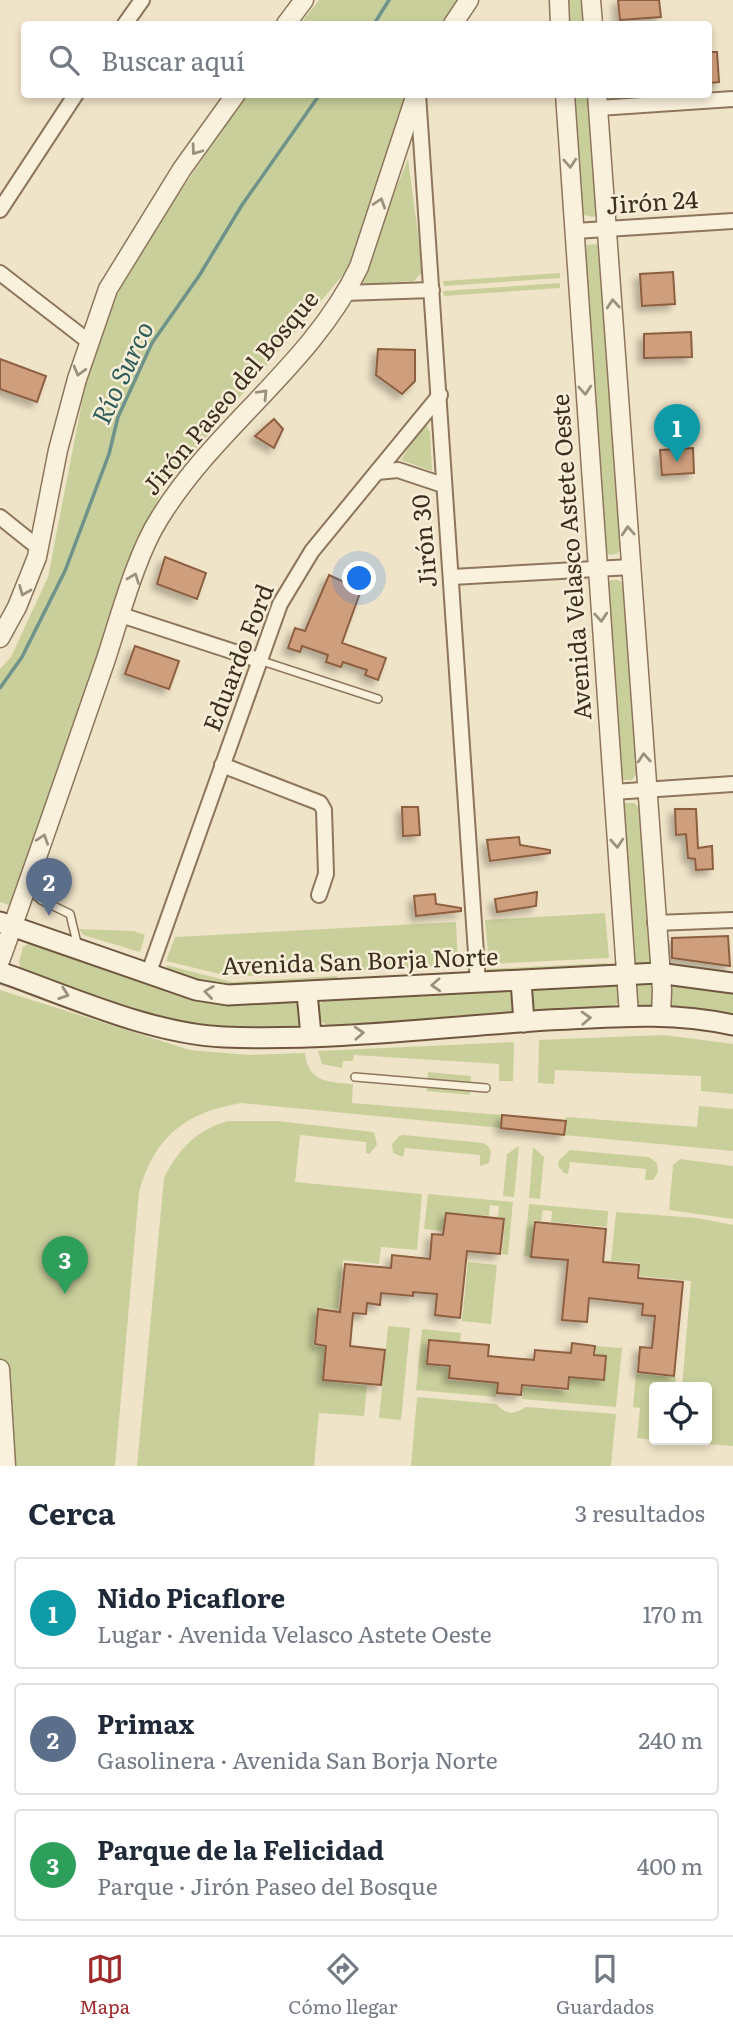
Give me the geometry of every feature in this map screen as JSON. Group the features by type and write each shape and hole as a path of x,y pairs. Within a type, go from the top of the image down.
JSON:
{"main road":[{"name":"Avenida San Borja Norte","path":"6,925 148,975 196,990 228,995 521,981 626,974 658,969 733,983"},
{"path":"658,969 733,972"},
{"path":"0,972 155,1025 221,1037 311,1035 629,1015 661,1015 733,1025"},
{"path":"521,981 524,1022"},
{"path":"307,993 311,1035"}],"street":[{"path":"127,21 142,0"},
{"path":"288,21 304,0"},
{"path":"455,21 469,0"},
{"path":"559,0 560,21"},
{"path":"591,0 593,21"},
{"path":"0,210 73,98"},
{"path":"0,638 17,607 40,549 58,450 88,341 108,289 182,169 233,98"},
{"name":"Jirón Paseo del Bosque","path":"0,961 6,925 27,885 121,615 158,520 191,474 224,434 270,388 344,293 359,267 416,98"},
{"name":"Jirón 30","path":"417,98 440,395 443,485 452,577 478,983"},
{"name":"Avenida Velasco Astete Oeste","path":"565,98 629,1015"},
{"path":"661,1015 598,101 733,100"},
{"name":"Jirón 24","path":"575,231 733,221"},
{"path":"0,273 88,341"},
{"path":"344,293 432,290"},
{"name":"Eduardo Ford","path":"148,975 280,604 312,551 440,395"},
{"path":"377,472 398,470 443,485"},
{"path":"0,517 40,549"},
{"path":"452,577 631,567"},
{"path":"121,615 259,660"},
{"path":"222,765 320,803 324,810 326,874 319,895"},
{"path":"613,792 733,784"},
{"path":"655,923 733,920"},
{"path":"0,1369 6,1466"}],"lane":[{"path":"259,660 378,699"},
{"path":"27,885 41,900 70,914 80,951"},
{"path":"355,1077 486,1088"}],"green space":[{"path":"319,0 462,0 449,21 302,21"},
{"path":"564,0 584,0 586,21 566,21"},
{"path":"245,98 410,98 348,269 162,489 9,905 0,902 0,669 11,657 48,577 88,371 108,313 139,251"},
{"path":"570,98 591,98 600,212 593,217 578,214"},
{"path":"408,159 423,271 414,281 362,284 358,281"},
{"path":"596,244 601,250 622,548 617,554 610,555 603,549 582,252 586,245"},
{"path":"560,273 560,278 444,286 443,281"},
{"path":"560,283 560,288 444,296 443,291"},
{"path":"426,425 430,432 432,471 401,460 420,429"},
{"path":"611,580 618,580 626,585 638,772 632,780 624,780 619,774 606,587"},
{"path":"625,803 634,803 641,809 651,962 649,966 634,966 620,810"},
{"path":"605,913 609,958 489,964 485,920"},
{"path":"456,922 458,965 232,977 166,961 175,937"},
{"path":"79,929 134,931 145,935 140,952 83,935"},
{"path":"31,942 250,1002 293,1002 301,1007 301,1022 296,1028 252,1029 165,1020 21,971 19,962 23,947"},
{"path":"607,963 607,968 487,972 487,969"},
{"path":"166,965 232,982 337,976 338,985 231,991 170,975"},
{"path":"678,981 733,990 733,1018 674,1009 667,1000 668,987"},
{"path":"644,983 655,990 656,995 649,1006 644,1007 633,1000 632,995 639,984"},
{"path":"611,984 619,989 620,1001 613,1007 536,1012 530,1004 530,994 536,988"},
{"path":"0,990 190,1050 249,1055 305,1053 310,1070 321,1079 353,1084 352,1103 502,1115 501,1128 241,1103 204,1113 175,1130 154,1156 139,1192 115,1466 0,1466"},
{"path":"505,990 516,996 516,1007 509,1015 327,1025 319,1020 318,1006 325,999"},
{"path":"664,1035 733,1044 733,1094 701,1091 701,1076 555,1070 554,1084 538,1083 539,1040"},
{"path":"514,1042 513,1081 499,1081 499,1064 354,1055 353,1061 343,1061 342,1068 322,1064 318,1051"},
{"path":"428,1072 471,1076 470,1095 426,1091"},
{"path":"699,1106 733,1109 733,1151 564,1135 566,1117 697,1127"},
{"path":"228,1121 277,1121 374,1132 377,1145 369,1154 366,1153 366,1142 300,1135 295,1182 422,1194 417,1250 381,1247 379,1264 343,1260 338,1309 317,1308 313,1346 325,1347 322,1381 367,1386 364,1416 319,1413 314,1466 137,1466 164,1178 190,1142 207,1130"},
{"path":"399,1136 483,1143 491,1152 489,1163 480,1166 480,1155 405,1148 403,1157 393,1153 392,1144"},
{"path":"519,1146 514,1197 503,1196 507,1154"},
{"path":"533,1147 544,1157 540,1199 529,1198"},
{"path":"570,1150 649,1157 657,1163 658,1172 653,1180 645,1180 646,1169 570,1162 568,1174 564,1173 558,1166 559,1160"},
{"path":"680,1159 733,1166 733,1219 669,1210 673,1165"},
{"path":"428,1194 513,1202 508,1255 502,1254 505,1218 498,1217 499,1206 490,1205 489,1216 445,1212 443,1231 424,1229"},
{"path":"529,1204 608,1211 607,1227 551,1222 552,1211 543,1210 541,1221 534,1220 530,1257 524,1256"},
{"path":"616,1212 697,1218 733,1225 733,1446 712,1444 712,1382 682,1382 691,1281 640,1276 640,1263 611,1261"},
{"path":"468,1262 497,1265 491,1324 462,1321"},
{"path":"388,1326 410,1328 401,1420 379,1418"},
{"path":"422,1329 461,1333 460,1342 428,1339 426,1365 449,1368 448,1380 497,1384 496,1397 416,1390"},
{"path":"596,1346 622,1348 616,1407 522,1399 523,1387 569,1391 570,1378 605,1381 607,1356 596,1354"},
{"path":"636,1374 676,1377 676,1382 649,1382 649,1439 637,1438 640,1408 633,1407"},
{"path":"417,1397 496,1404 510,1413 526,1407 616,1414 611,1466 411,1466"}],"building":[{"path":"618,0 659,0 661,17 620,20"},
{"path":"712,52 717,52 719,82 712,83"},
{"path":"673,272 675,304 642,306 640,274"},
{"path":"691,332 692,357 644,358 644,334"},
{"path":"378,349 415,350 415,381 402,394 376,375"},
{"path":"0,359 46,376 37,402 0,389"},
{"path":"274,419 283,429 274,448 255,436"},
{"path":"693,448 694,473 662,475 660,450"},
{"path":"165,557 206,573 197,599 157,584"},
{"path":"329,575 361,590 342,643 386,658 378,680 365,675 367,670 343,662 341,667 326,662 328,655 302,646 300,652 288,648 295,628 305,631"},
{"path":"135,646 179,661 169,689 125,674"},
{"path":"402,807 418,807 420,835 403,836"},
{"path":"675,809 696,809 698,848 712,846 713,869 696,870 695,859 688,858 686,834 676,835"},
{"path":"519,837 520,845 550,850 550,853 490,861 487,840"},
{"path":"537,892 536,906 497,912 495,899"},
{"path":"435,894 436,904 461,908 461,911 416,916 414,896"},
{"path":"728,936 730,966 672,958 672,938"},
{"path":"502,1115 566,1121 564,1135 501,1128"},
{"path":"446,1213 504,1219 500,1254 467,1251 460,1318 435,1315 437,1294 413,1292 413,1296 381,1293 380,1305 367,1303 366,1314 353,1313 350,1346 385,1350 381,1385 323,1380 326,1346 315,1344 318,1309 340,1312 345,1264 391,1268 392,1255 430,1259 432,1234 443,1235"},
{"path":"535,1222 606,1229 603,1262 639,1265 638,1278 683,1282 674,1376 638,1372 640,1347 652,1348 655,1316 642,1315 643,1304 589,1298 587,1322 562,1320 568,1260 531,1257"},
{"path":"429,1340 489,1345 488,1356 534,1360 535,1350 571,1353 572,1343 595,1346 594,1355 606,1356 604,1380 569,1377 568,1389 522,1385 521,1395 497,1393 498,1383 449,1378 450,1366 427,1364"}],"waterway":[{"name":"Río Surco","path":"376,21 389,0"},
{"name":"Río Surco","path":"0,688 22,657 65,571 109,454 118,417 152,343 199,276 242,205 317,98"}],"place":[{"name":"Nido Picaflore","path":"677,462"},
{"name":"Primax","path":"49,916"},
{"name":"Parque de la Felicidad","path":"65,1294"}]}
